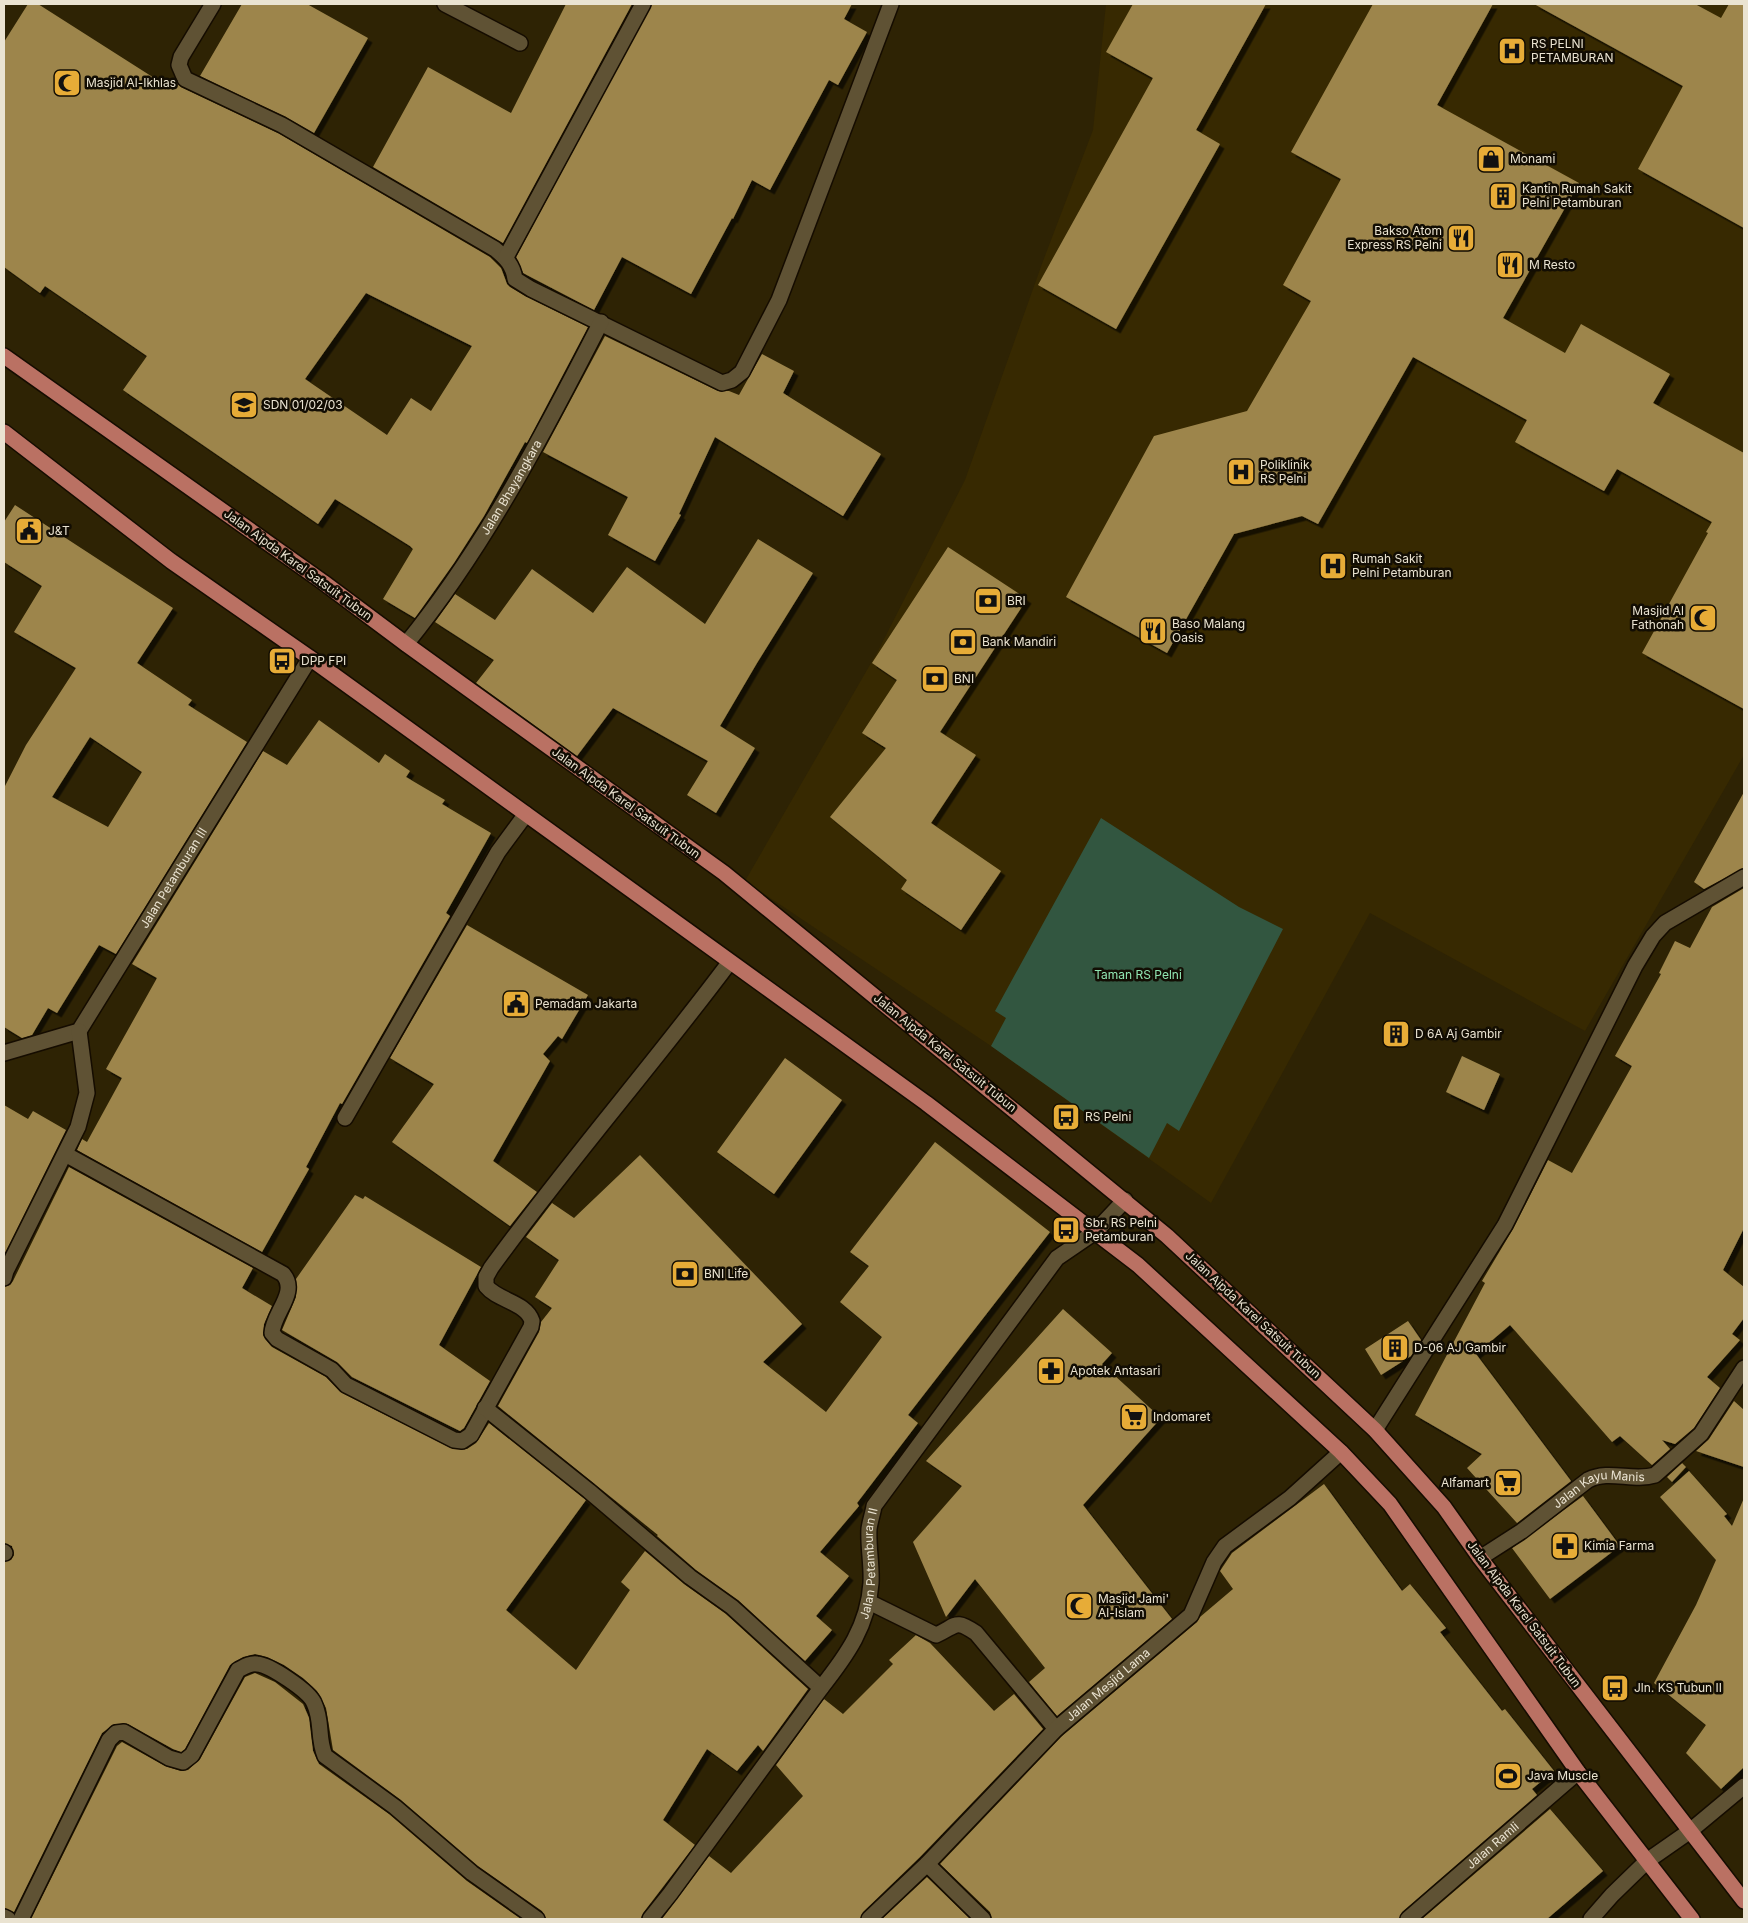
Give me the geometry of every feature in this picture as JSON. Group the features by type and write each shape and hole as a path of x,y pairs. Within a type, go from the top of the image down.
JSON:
{"main road":[{"name":"Jalan Aipda Karel Satsuit Tubun","path":"4,356 315,576 406,644 724,873 1174,1242 1375,1430 1444,1507 1480,1558 1744,1901"},
{"path":"4,432 171,561 310,658 926,1104 1138,1265 1341,1452 1390,1504 1578,1772 1692,1919"}],"street":[{"path":"213,4 181,57 179,65 185,79 282,125 495,248 506,257 514,269 515,279 531,289 722,383 732,380 742,372 779,300 891,4"},
{"path":"445,4 520,43"},
{"path":"506,257 643,4"},
{"name":"Jalan Bhayangkara","path":"406,644 477,545 530,455 601,322"},
{"name":"Jalan Petamburan III","path":"79,1031 310,658"},
{"path":"345,1118 498,852 526,814"},
{"path":"1375,1430 1505,1225 1653,936 1665,923 1744,877"},
{"path":"65,1154 283,1274 288,1280 289,1290 273,1323 272,1333 277,1338 332,1370 354,1389 454,1440 462,1441 471,1435 531,1327 532,1321 526,1310 494,1293 486,1286 486,1277 491,1268 530,1214 729,963"},
{"path":"4,1053 79,1031 86,1093 78,1127 6,1270 4,1278"},
{"name":"Jalan Petamburan II","path":"650,1919 844,1658 860,1631 868,1602 871,1581 869,1528 874,1506 1057,1258 1095,1232 1125,1200"},
{"name":"Jalan Kayu Manis","path":"1480,1558 1522,1531 1588,1480 1596,1476 1646,1478 1655,1475 1701,1434 1744,1368"},
{"path":"485,1408 589,1491 690,1578 732,1607 820,1688"},
{"name":"Jalan Mesjid Lama","path":"869,1919 927,1864 1056,1729 1191,1615 1210,1568 1225,1546 1290,1498 1341,1452"},
{"path":"868,1602 936,1635 955,1624 963,1624 976,1633 1056,1729"},
{"path":"21,1919 109,1740 116,1733 124,1732 169,1758 184,1762 192,1755 238,1670 248,1665 258,1664 291,1680 314,1702 321,1728 319,1737 325,1756 395,1807 472,1873 537,1919"},
{"name":"Jalan Ramli","path":"1408,1919 1578,1772"},
{"path":"1591,1919 1612,1894 1647,1862 1690,1831 1744,1786"},
{"path":"927,1864 983,1919"},
{"path":"4,1917 8,1919"}],"shaded area":[{"name":"Rumah Sakit Pelni Petamburan","path":"1106,4 1744,4 1744,755 1585,1031 1370,913 1211,1203 991,1046 745,881 878,651 965,480 1043,261 1093,130"}],"green space":[{"name":"Taman RS Pelni","path":"1101,818 1239,907 1283,929 1179,1131 1167,1123 1149,1158 991,1046 1006,1018 995,1011"}],"building":[{"path":"28,4 38,4 173,90 177,83 181,87 278,133 490,257 501,268 510,287 588,327 527,443 525,442 484,516 415,618 383,599 413,549 410,546 335,499 318,524 123,390 147,356 45,286 40,293 4,267 4,42","holes":["366,293 472,346 431,411 411,398 387,435 305,379"]},
{"path":"242,4 307,4 368,38 314,133 286,117 200,76"},
{"path":"566,4 632,4 503,243 373,167 428,67 511,113"},
{"path":"652,4 852,4 844,19 867,32 838,85 829,80 770,190 752,180 733,219 691,294 622,257 594,310 523,273 516,257"},
{"path":"1133,4 1266,4 1196,130 1220,144 1116,329 1038,285 1153,78 1106,52"},
{"path":"1373,4 1493,4 1437,105 1579,183 1503,318 1565,353 1581,324 1670,374 1653,403 1744,453 1744,709 1642,653 1708,533 1706,532 1712,522 1617,469 1604,491 1515,442 1527,420 1413,357 1318,524 1302,516 1234,534 1167,653 1066,597 1154,436 1247,411 1311,301 1283,285 1341,179 1291,152"},
{"path":"1534,4 1695,4 1721,18 1729,4 1744,4 1744,228 1638,169 1683,86"},
{"path":"605,336 718,391 729,391 739,395 762,354 794,371 783,393 881,454 843,516 715,437 679,514 681,515 655,561 608,535 628,497 543,452"},
{"path":"15,505 173,608 137,663 192,700 188,705 247,742 116,954 99,945 57,1013 48,1008 32,1035 22,1038 4,1027 4,788 26,745 76,668 14,632 42,586 4,562 4,522","holes":["90,737 142,772 108,827 52,797"]},
{"path":"758,539 813,573 720,726 755,748 716,813 687,795 708,761 613,708 577,756 476,683 494,660 435,622 455,594 495,620 532,569 593,613 627,567 705,624"},
{"path":"948,547 1027,599 940,732 976,755 931,823 1001,871 961,930 901,889 907,880 830,817 886,748 862,733 897,680 872,663"},
{"path":"319,720 379,763 385,754 410,771 406,777 445,800 442,804 491,833 446,913 450,916 342,1104 340,1103 306,1167 309,1169 262,1252 77,1150 82,1139 87,1142 122,1078 106,1069 157,978 132,964 263,751 287,765"},
{"path":"1744,792 1744,868 1704,889 1694,882"},
{"path":"1744,888 1744,1228 1723,1270 1744,1287 1744,1318 1732,1334 1740,1340 1707,1377 1720,1388 1694,1428 1675,1444 1662,1440 1670,1449 1652,1465 1620,1436 1612,1442 1510,1325 1476,1354 1571,1481 1517,1523 1467,1468 1482,1454 1415,1415 1485,1283 1482,1281 1513,1229 1548,1160 1572,1173 1632,1066 1615,1056 1661,974 1659,973 1675,941 1690,948 1712,907"},
{"path":"467,925 588,995 562,1039 558,1036 543,1054 550,1061 493,1161 537,1192 510,1226 392,1142 434,1084 390,1058"},
{"path":"1462,1056 1500,1074 1484,1110 1446,1092"},
{"path":"785,1058 842,1100 774,1194 717,1152"},
{"path":"4,1105 28,1119 33,1111 66,1130 4,1255"},
{"path":"935,1142 1050,1232 908,1415 918,1423 857,1503 859,1506 820,1552 849,1576 816,1616 832,1630 805,1661 738,1600 696,1570 658,1535 498,1406 539,1332 541,1322 552,1308 535,1297 559,1260 526,1237 552,1203 574,1218 640,1155 802,1324 763,1362 826,1412 882,1337 840,1302 869,1266 850,1252"},
{"path":"69,1167 253,1268 242,1288 272,1306 264,1324 263,1335 265,1339 272,1347 326,1377 342,1393 453,1449 467,1449 476,1443 489,1423 586,1500 506,1610 576,1670 630,1590 621,1582 645,1551 684,1584 726,1614 808,1689 763,1751 758,1745 737,1771 707,1749 663,1820 695,1845 643,1913 641,1919 546,1919 542,1911 478,1866 401,1800 333,1750 326,1708 317,1691 303,1678 284,1665 255,1654 243,1657 230,1665 185,1749 181,1752 128,1724 114,1724 102,1733 14,1912 4,1908 4,1562 11,1560 14,1555 12,1546 4,1543 4,1287 10,1285 13,1281"},
{"path":"355,1195 363,1199 365,1196 481,1267 439,1345 490,1381 464,1428 460,1431 352,1377 337,1362 282,1330 296,1297 296,1279"},
{"path":"1063,1309 1112,1353 1102,1364 1161,1418 1083,1505 1172,1619 1057,1716 1029,1682 1045,1668 975,1579 946,1617 913,1542 962,1486 926,1461"},
{"name":"D-06 AJ Gambir","path":"1408,1321 1421,1340 1411,1356 1381,1375 1365,1349"},
{"path":"1734,1401 1744,1410 1744,1467 1696,1451 1709,1439"},
{"path":"1682,1463 1686,1467 1672,1482 1667,1477"},
{"path":"1689,1471 1727,1514 1724,1516 1732,1526 1744,1498 1744,1767 1721,1789 1686,1753 1706,1725 1654,1683 1696,1605 1716,1560 1660,1497"},
{"path":"1324,1484 1402,1591 1410,1584 1446,1628 1440,1632 1502,1711 1505,1709 1554,1771 1532,1789 1537,1795 1402,1912 1399,1919 992,1919 990,1912 940,1864 1062,1736 1197,1622 1200,1617 1233,1589 1220,1571 1232,1553"},
{"name":"Kimia Farma","path":"1583,1496 1620,1546 1550,1599 1512,1548"},
{"path":"916,1635 930,1643 994,1711 1014,1694 1043,1729 920,1857 863,1912 860,1919 662,1919 709,1856 731,1873 803,1796 776,1765 824,1699 843,1714 893,1664 889,1660"},
{"path":"255,1673 275,1682 303,1704 309,1718 313,1751 319,1764 389,1814 467,1881 521,1919 31,1919 117,1746 122,1742 165,1766 181,1771 188,1770 200,1759 245,1677"},
{"path":"1550,1809 1603,1871 1547,1919 1422,1919"},
{"path":"927,1877 970,1919 882,1919"}],"place":[{"name":"RS PELNI PETAMBURAN","path":"1512,51"},
{"name":"Masjid Al-Ikhlas","path":"67,83"},
{"name":"Monami","path":"1491,159"},
{"name":"Kantin Rumah Sakit Pelni Petamburan","path":"1503,196"},
{"name":"Bakso Atom Express RS Pelni","path":"1461,238"},
{"name":"M Resto","path":"1510,265"},
{"name":"SDN 01/02/03","path":"244,405"},
{"name":"Poliklinik RS Pelni","path":"1241,472"},
{"name":"J&T","path":"29,531"},
{"name":"Rumah Sakit Pelni Petamburan","path":"1333,566"},
{"name":"BRI","path":"988,601"},
{"name":"Masjid Al Fathonah","path":"1703,618"},
{"name":"Baso Malang Oasis","path":"1153,631"},
{"name":"Bank Mandiri","path":"963,642"},
{"name":"DPP FPI","path":"282,661"},
{"name":"BNI","path":"935,679"},
{"name":"Pemadam Jakarta","path":"516,1004"},
{"name":"D 6A Aj Gambir","path":"1396,1034"},
{"name":"RS Pelni","path":"1066,1117"},
{"name":"Sbr. RS Pelni Petamburan","path":"1066,1230"},
{"name":"BNI Life","path":"685,1274"},
{"name":"D-06 AJ Gambir","path":"1395,1348"},
{"name":"Apotek Antasari","path":"1051,1371"},
{"name":"Indomaret","path":"1134,1417"},
{"name":"Alfamart","path":"1508,1483"},
{"name":"Kimia Farma","path":"1565,1546"},
{"name":"Masjid Jami' Al-Islam","path":"1079,1606"},
{"name":"Jln. KS Tubun II","path":"1615,1688"},
{"name":"Java Muscle","path":"1508,1776"}]}
